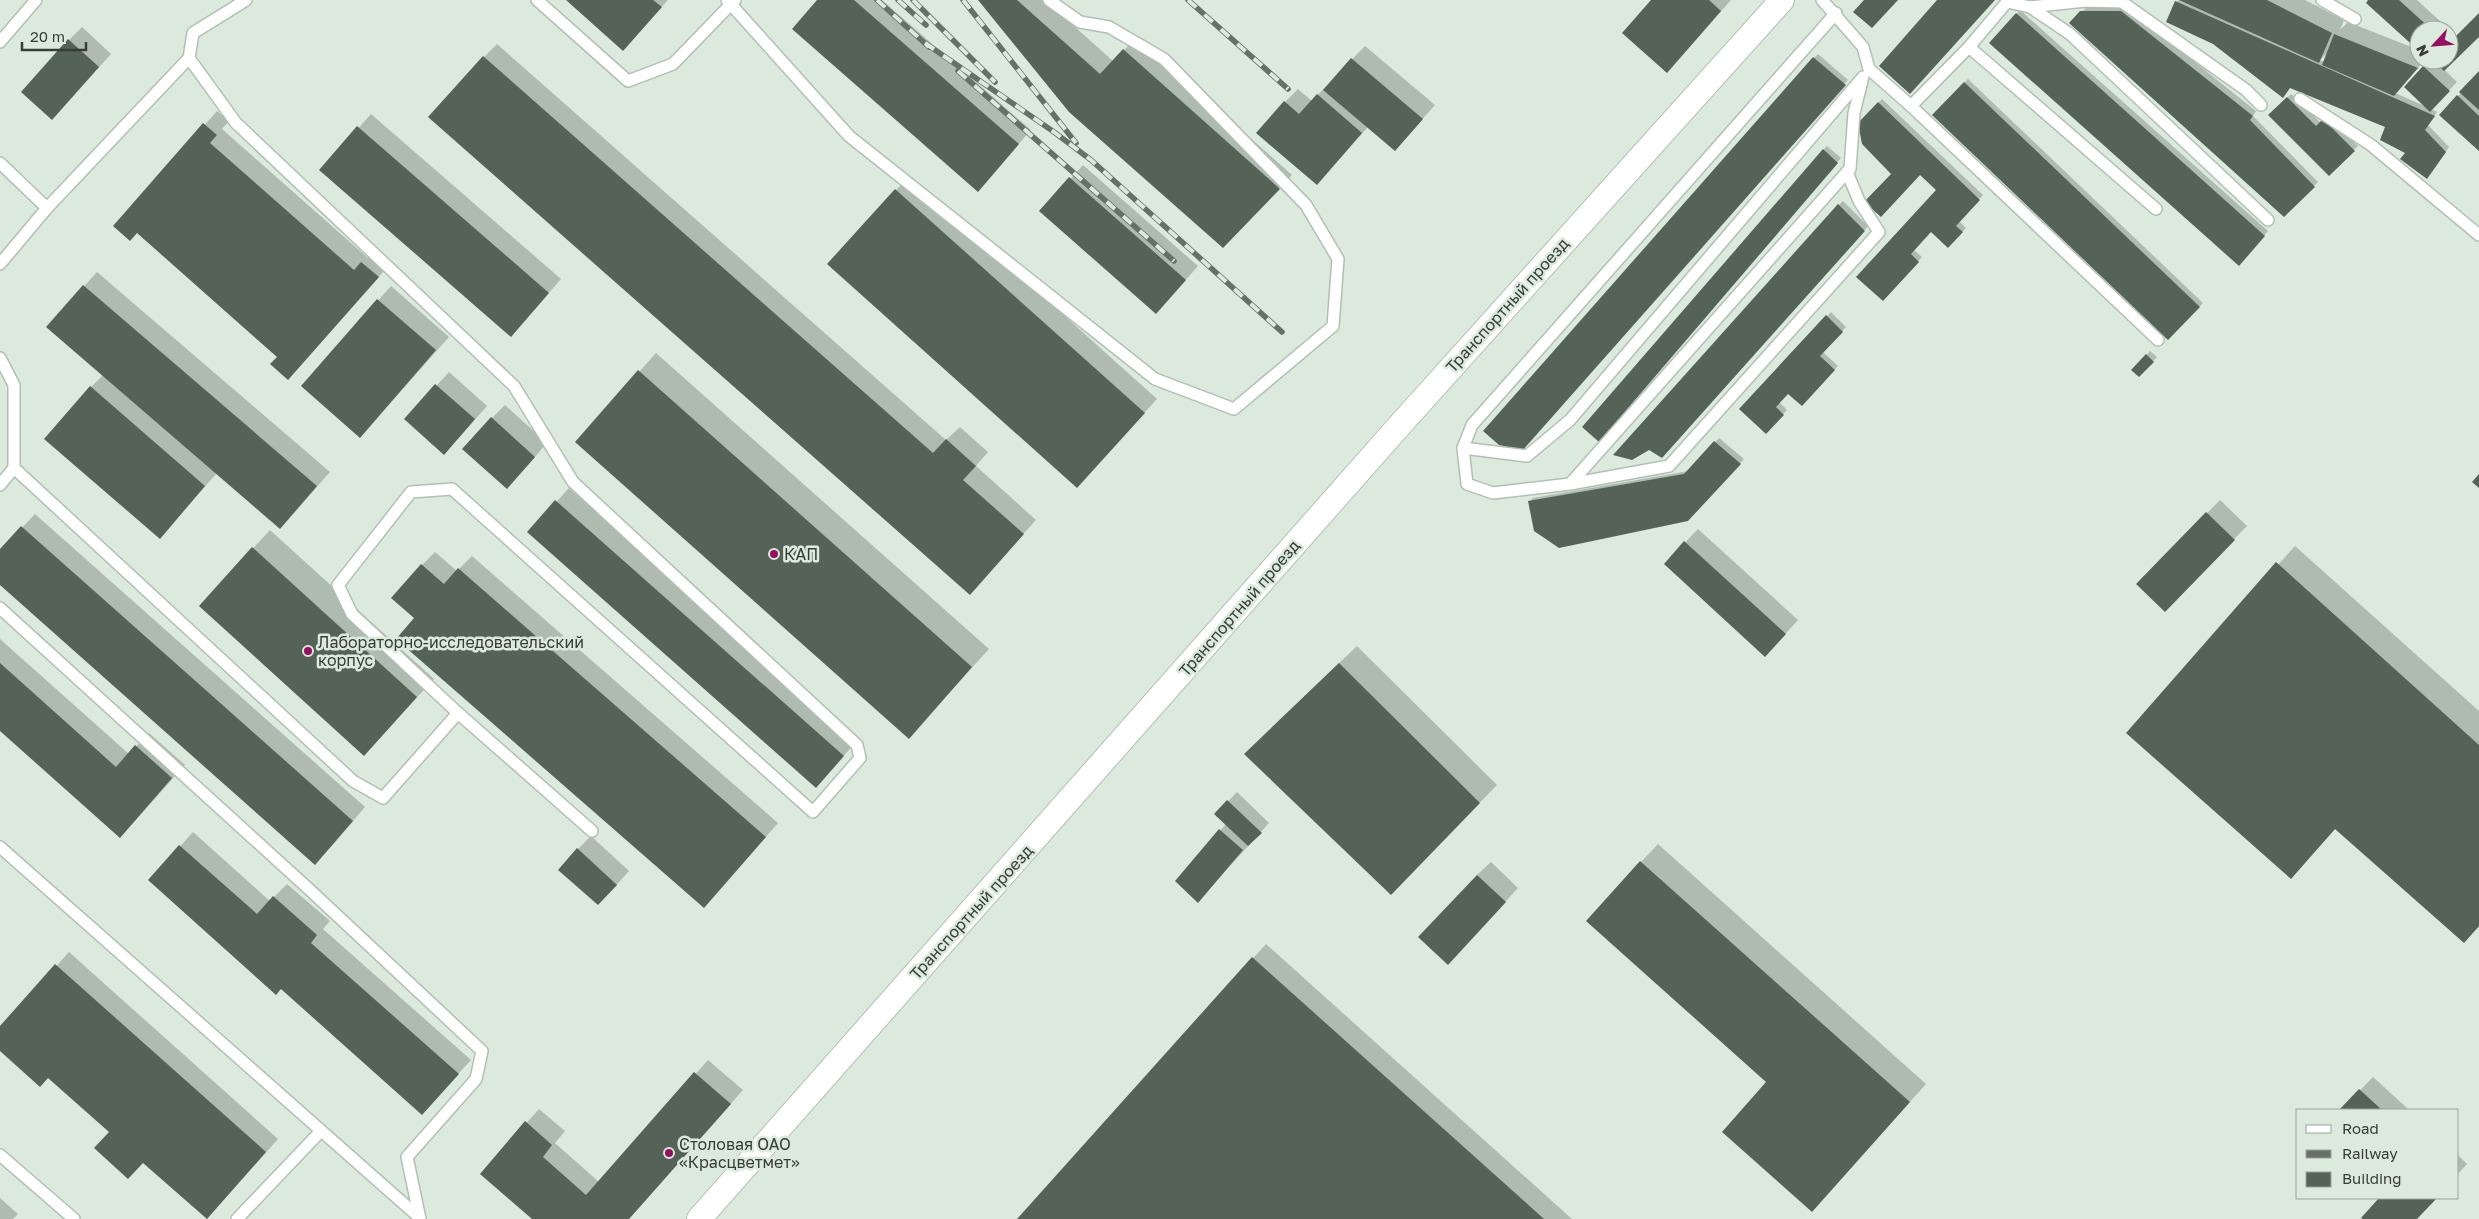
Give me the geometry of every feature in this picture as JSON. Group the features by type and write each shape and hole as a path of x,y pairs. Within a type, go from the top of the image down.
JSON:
{"street":[{"name":"Транспортный проезд","path":"699,1219 1399,426 1782,0"}],"lane":[{"path":"0,42 36,0"},
{"path":"0,264 47,208 189,58 193,33 246,0"},
{"path":"537,0 628,81 673,64 731,1 849,136 1155,379 1234,409 1333,326 1338,259 1306,205 1164,59 1109,27 1080,22 1049,0"},
{"path":"1570,484 1850,169 1854,113 1866,73 1864,47 1836,13 1822,0"},
{"path":"2322,0 2355,19"},
{"path":"1911,106 1969,47 2007,2 2030,7 2086,1 2122,2 2246,90 2260,105"},
{"path":"2030,7 2070,34 2268,220"},
{"path":"1836,13 1472,425 1463,448 1467,484 1493,493 1570,484 1669,466 1879,232 1859,201 1847,172"},
{"path":"1969,47 2156,209"},
{"path":"189,58 236,123 514,386 572,482 858,745 860,758 813,812 452,489 411,492 338,585 352,614 458,713 592,831"},
{"path":"1866,73 1911,106 2158,340"},
{"path":"1463,448 1527,456 1570,420 1866,73"},
{"path":"2300,99 2371,145 2479,235"},
{"path":"0,163 47,208"},
{"path":"0,358 14,385 14,468 0,485"},
{"path":"14,468 353,780 382,798 458,713"},
{"path":"0,608 311,891 482,1051 476,1080 407,1157 419,1218"},
{"path":"0,847 419,1218"},
{"path":"237,1219 321,1131"},
{"path":"0,1155 68,1217"}],"building":[{"path":"566,0 653,0 662,7 623,51"},
{"path":"817,0 854,0 1019,144 978,192 792,29"},
{"path":"978,0 1017,0 1100,74 1123,49 1280,189 1223,248 1069,112"},
{"path":"1651,0 1709,0 1721,11 1667,73 1622,33"},
{"path":"1864,0 1898,0 1872,28 1853,12"},
{"path":"1937,0 1995,0 1910,94 1879,66"},
{"path":"2179,0 2267,0 2332,33 2319,63"},
{"path":"2368,0 2399,0 2421,20 2409,20 2409,42 2366,3"},
{"path":"2175,1 2435,116 2425,130 2446,152 2427,179 2400,159 2405,153 2380,140 2385,127 2290,88 2283,98 2213,44 2166,22"},
{"path":"2080,11 2121,11 2253,116 2250,120 2315,187 2284,217 2069,23"},
{"path":"2016,13 2265,236 2239,266 1989,43"},
{"path":"2479,13 2479,37 2459,56 2459,33"},
{"path":"2334,34 2409,64 2409,70 2416,70 2394,96 2322,65"},
{"path":"68,39 99,67 52,120 21,92"},
{"path":"483,56 933,453 946,439 976,466 963,480 1024,534 970,595 428,117"},
{"path":"1813,57 1846,85 1523,450 1499,445 1483,431"},
{"path":"1351,58 1423,119 1395,151 1323,90"},
{"path":"2419,70 2427,70 2450,91 2430,112 2404,87"},
{"path":"2479,71 2479,110 2459,92"},
{"path":"1964,82 2200,307 2168,340 1932,115"},
{"path":"1317,94 1362,133 1317,185 1256,133 1284,101 1299,114"},
{"path":"2457,95 2479,116 2479,151 2439,115"},
{"path":"2287,97 2316,126 2323,119 2355,151 2329,176 2268,115"},
{"path":"1878,102 1980,200 1956,226 1963,232 1948,248 1931,232 1911,254 1919,262 1883,301 1856,277 1936,190 1920,175 1881,217 1864,202 1891,174 1862,144 1858,123"},
{"path":"203,123 217,135 210,143 354,270 361,262 379,277 288,380 270,364 277,357 137,233 130,241 113,226"},
{"path":"357,126 549,293 511,337 319,170"},
{"path":"1823,149 1838,163 1599,442 1582,427"},
{"path":"1069,177 1186,280 1156,314 1039,211"},
{"path":"895,189 1145,413 1077,488 827,264"},
{"path":"1838,204 1865,231 1662,458 1649,450 1632,460 1613,455"},
{"path":"83,285 317,486 280,529 46,327"},
{"path":"377,299 436,350 360,438 301,386"},
{"path":"1826,315 1843,332 1820,356 1835,370 1802,406 1788,394 1776,407 1784,415 1766,434 1739,409"},
{"path":"2146,354 2154,362 2139,377 2131,370"},
{"name":"КАП","path":"638,370 972,667 909,739 575,442"},
{"path":"435,384 475,419 444,455 404,419"},
{"path":"90,386 205,486 160,539 44,439"},
{"path":"491,417 535,457 507,489 462,449"},
{"path":"1714,441 1741,464 1688,521 1559,548 1534,531 1528,501 1684,474"},
{"path":"2479,474 2479,488 2472,482"},
{"path":"555,500 844,756 816,788 527,532"},
{"path":"2206,512 2235,540 2165,612 2136,584"},
{"path":"21,526 353,821 315,865 0,585 0,549"},
{"path":"1684,541 1786,634 1765,657 1664,564"},
{"name":"Лабораторно-исследовательский корпус","path":"252,547 417,697 364,756 199,606"},
{"path":"2276,562 2479,745 2479,926 2464,943 2335,829 2291,879 2126,733"},
{"path":"421,564 444,584 458,568 766,837 704,908 396,639 414,618 391,598"},
{"path":"0,663 116,767 135,745 172,778 120,838 0,731"},
{"path":"1339,663 1480,803 1391,895 1244,754"},
{"path":"1227,800 1262,833 1248,846 1214,814"},
{"path":"1219,829 1243,850 1198,903 1175,881"},
{"path":"179,845 257,914 273,896 317,935 311,943 459,1074 422,1115 281,989 276,995 148,880"},
{"path":"577,848 617,885 598,905 558,870"},
{"path":"1640,861 1910,1102 1812,1212 1722,1132 1766,1082 1586,921"},
{"path":"1477,875 1506,902 1448,965 1418,937"},
{"path":"1252,957 1544,1219 1017,1219"},
{"path":"55,964 266,1152 207,1219 143,1163 128,1179 94,1148 109,1132 48,1078 40,1087 0,1051 0,1026"},
{"path":"694,1072 731,1104 629,1219 532,1219 480,1174 525,1121 552,1145 543,1157 586,1195"},
{"path":"2359,1089 2381,1109 2340,1109"},
{"path":"2378,1199 2436,1199 2417,1219 2361,1218"}],"railway":[{"path":"877,0 929,47"},
{"path":"898,0 926,25"},
{"path":"913,0 995,82"},
{"path":"963,0 1076,143"},
{"path":"1188,0 1288,89"},
{"path":"925,43 1054,132 1091,160 1282,332"},
{"path":"958,71 1174,261"}],"place":[{"name":"КАП","path":"774,554"},
{"name":"Лабораторно-исследовательский корпус","path":"308,651"},
{"name":"Столовая ОАО «Красцветмет»","path":"669,1153"}]}
